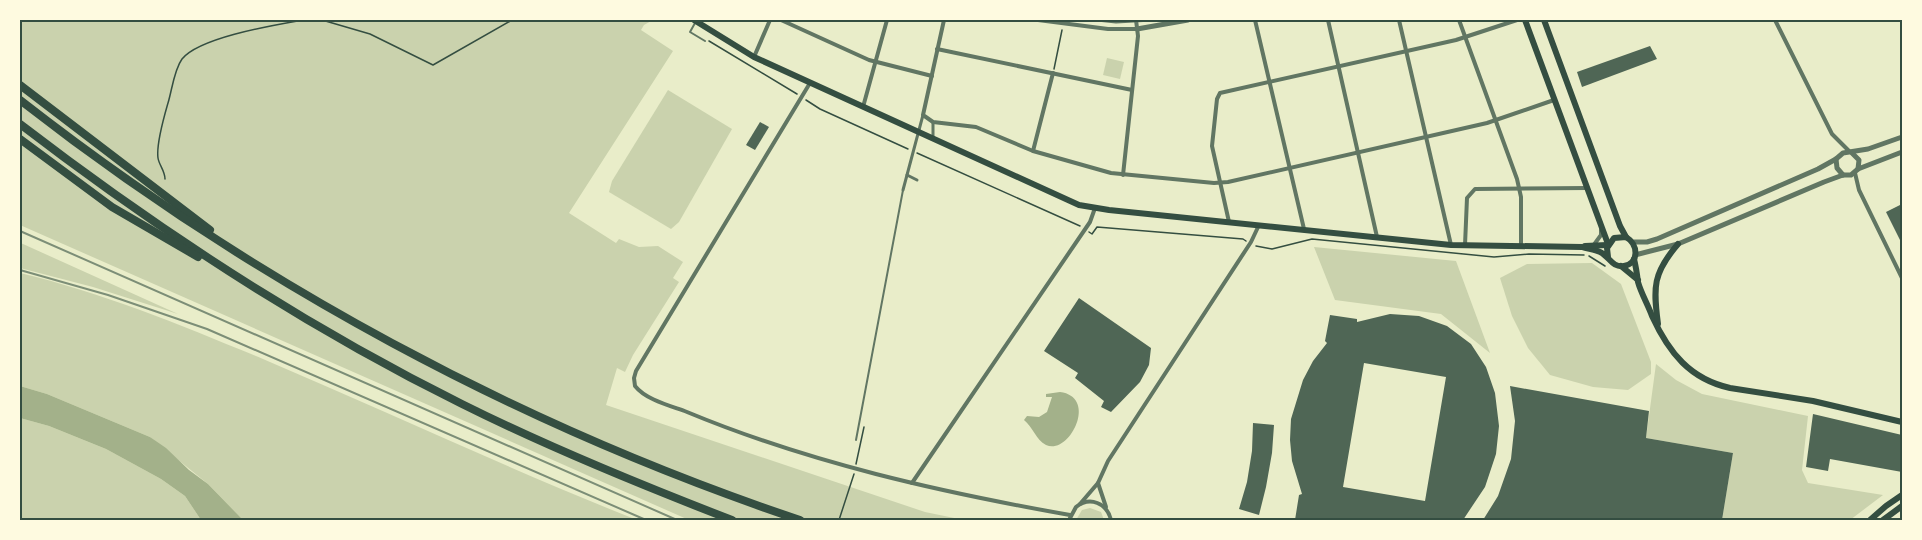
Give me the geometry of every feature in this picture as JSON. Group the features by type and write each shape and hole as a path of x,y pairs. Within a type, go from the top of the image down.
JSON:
{"highway":[{"path":"20,85 260,266"},
{"path":"20,100 146,194 260,266 381,337 534,414 620,454 800,520"},
{"path":"20,124 114,194 247,285"},
{"path":"20,140 112,207 320,328 461,404 624,478 732,520"}],"main road":[{"path":"695,20 754,57 1074,203 1095,208 1451,245 1582,247 1608,245 1615,238 1626,237"},
{"path":"1525,20 1608,245 1608,257"},
{"path":"1544,20 1620,226 1626,237 1633,242 1638,280 1659,331 1673,354 1698,376 1717,385 1813,401 1902,422"},
{"path":"1659,331 1655,300 1656,278 1665,259 1678,244"},
{"path":"1582,247 1602,253 1638,280"},
{"path":"1621,266 1629,264 1634,257"},
{"path":"1870,520 1902,495"},
{"path":"1883,520 1902,506"}],"street":[{"path":"754,57 770,20"},
{"path":"781,20 875,62 932,75"},
{"path":"863,107 887,20"},
{"path":"903,190 923,115 944,20"},
{"path":"1038,20 1130,31 1188,20"},
{"path":"1098,20 1152,20"},
{"path":"1123,175 1132,90 1136,20"},
{"path":"1255,20 1304,230"},
{"path":"1328,20 1377,237"},
{"path":"1399,20 1451,245"},
{"path":"1459,20 1519,188 1521,246"},
{"path":"1229,222 1212,146 1218,95 1466,38 1517,20"},
{"path":"1775,20 1832,134 1859,160 1856,171 1859,190 1902,278"},
{"path":"937,49 1132,90"},
{"path":"1033,151 1053,73"},
{"path":"810,83 636,371 634,382 638,390 686,412 777,445 912,483 1070,515"},
{"path":"923,115 933,122 976,127 1033,151 1111,173 1220,183 1496,120 1554,100"},
{"path":"933,122 933,139"},
{"path":"1633,242 1649,242 1657,239 1818,169 1842,153 1902,137"},
{"path":"1634,257 1678,244 1902,152"},
{"path":"1836,159 1837,168 1843,175"},
{"path":"907,175 917,180"},
{"path":"1465,245 1467,198 1471,191 1478,188 1587,188"},
{"path":"912,483 1090,222 1095,208"},
{"path":"1069,520 1070,515 1098,483 1108,460 1250,243 1259,225"},
{"path":"1593,246 1600,236 1601,226"},
{"path":"1098,483 1111,520"},
{"path":"1080,504 1095,502 1107,510"}],"lane":[{"path":"695,20 690,32 706,41"},
{"path":"856,440 903,190"}],"path":[{"path":"165,179 165,172 158,158 164,116 180,61 189,52 220,39 250,29 303,20"},
{"path":"322,20 370,34 433,65 512,20"},
{"path":"1053,73 1064,23"},
{"path":"706,41 799,95"},
{"path":"806,100 820,109 1082,227"},
{"path":"1089,232 1092,234 1097,227 1243,239 1254,246 1272,249 1312,239 1494,257 1529,254 1585,255 1606,266"},
{"path":"839,520 862,440"}],"shaded area":[{"path":"20,20 653,20 644,25 641,30 673,51 569,213 616,243 619,239 639,247 658,246 683,262 673,278 679,282 633,355 625,372 617,368 606,405 925,512 964,520 689,520 20,225"},
{"path":"1107,58 1124,62 1120,79 1103,75"},
{"path":"668,90 732,129 679,222 671,229 609,192 612,181"},
{"path":"20,243 178,314 93,287 20,268"},
{"path":"1314,247 1456,261 1490,353 1441,314 1335,300"},
{"path":"1592,263 1621,284 1651,362 1651,374 1628,390 1593,387 1550,375 1528,348 1512,316 1500,278 1527,264"},
{"path":"20,273 113,300 203,334 637,520 243,520 208,484 150,437 47,394 20,386"},
{"path":"1656,364 1676,380 1702,394 1808,416 1802,470 1808,483 1883,495 1850,520 1722,520 1733,453 1646,438"},
{"path":"20,386 47,394 150,437 208,484 243,520 201,520 185,496 161,479 106,449 49,426 20,418"},
{"path":"1060,392 1072,396 1078,404 1079,414 1071,434 1063,442 1055,446 1046,445 1024,420 1027,416 1039,417 1047,412 1052,397 1046,397 1046,394"},
{"path":"20,418 49,426 106,449 161,479 185,496 201,520 20,520"},
{"path":"1090,508 1101,512 1104,520 1076,520 1082,510"}],"building":[{"path":"1650,46 1657,59 1582,87 1577,72"},
{"path":"760,122 769,127 755,150 746,145"},
{"path":"1900,205 1902,210 1902,244 1886,212"},
{"path":"1079,298 1151,348 1149,365 1140,382 1111,412 1101,407 1104,401 1075,378 1078,373 1044,351"},
{"path":"1390,314 1419,316 1447,326 1471,344 1486,367 1495,393 1499,426 1496,454 1485,487 1463,520 1295,520 1299,495 1302,494 1292,461 1291,419 1303,380 1313,361 1327,343 1325,341 1330,315 1357,319 1357,322","holes":["1364,363 1446,377 1425,501 1343,487"]},
{"path":"1510,386 1649,411 1646,438 1733,453 1722,520 1483,520 1498,496 1511,459 1515,421"},
{"path":"1813,414 1902,435 1902,472 1830,459 1828,471 1806,467"},
{"path":"1253,423 1274,425 1272,453 1259,515 1239,509 1247,482 1252,451"}],"railway":[{"path":"20,231 677,520"},
{"path":"20,270 108,295 207,329 646,520"}]}
